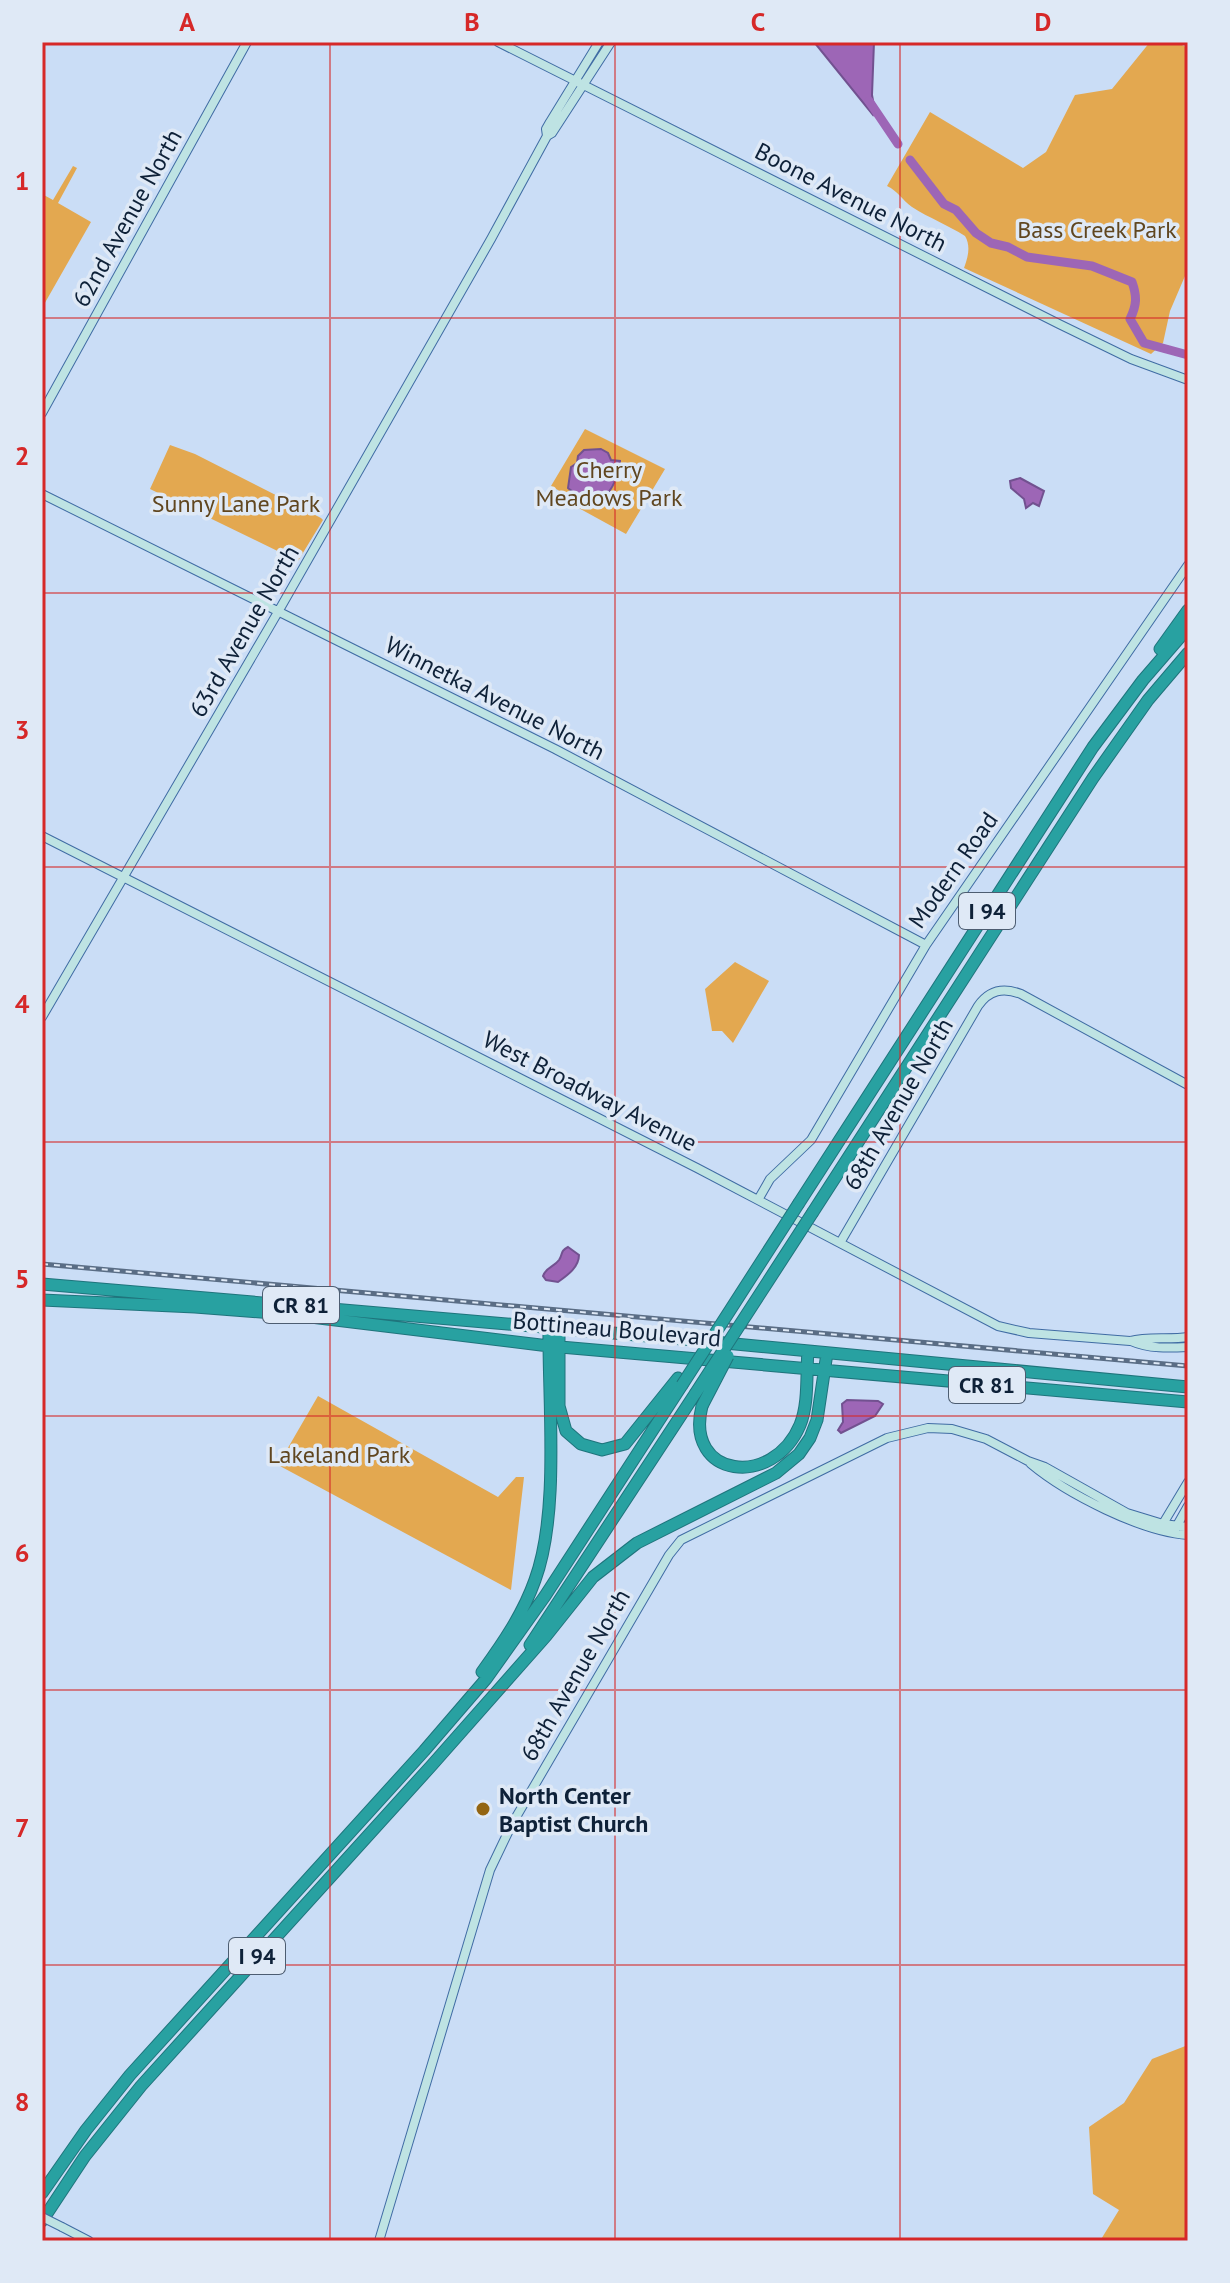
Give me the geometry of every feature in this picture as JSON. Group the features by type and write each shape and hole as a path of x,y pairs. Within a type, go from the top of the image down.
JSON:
{"highway":[{"path":"1093,747 1188,610"},
{"name":"I 94","path":"42,2193 80,2138 130,2075 486,1679 526,1624 1093,747 1123,705 1188,628"},
{"name":"I 94","path":"42,2219 85,2156 141,2086 486,1703 537,1635 1093,778 1148,700 1188,653"},
{"path":"1148,700 1188,664"},
{"path":"786,1254 702,1406 699,1420 701,1436 713,1456 745,1468 759,1465 781,1453 799,1427 804,1408 808,1351"},
{"name":"Bottineau Boulevard","path":"42,1284 1188,1387"},
{"name":"Bottineau Boulevard","path":"42,1300 195,1307 311,1317 553,1346 1187,1403"},
{"path":"452,1719 501,1646 536,1579 546,1525 554,1328"},
{"path":"553,1346 563,1425 570,1437 590,1448 609,1449 625,1444 680,1382"},
{"path":"486,1703 593,1577 612,1561 649,1536 776,1473 799,1454 817,1420 827,1353"}],"street":[{"name":"62nd Avenue North","path":"42,413 247,42"},
{"name":"Boone Avenue North","path":"498,42 1059,324 1131,359 1188,380"},
{"name":"63rd Avenue North","path":"580,83 599,42"},
{"name":"63rd Avenue North","path":"42,1017 493,236 547,136 546,129 550,122 611,42"},
{"name":"Winnetka Avenue North","path":"42,494 555,749 926,945"},
{"name":"Modern Road","path":"758,1200 770,1179 816,1132 926,945 1188,565"},
{"name":"West Broadway Avenue","path":"42,836 1004,1328 1029,1333 1130,1341 1188,1337"},
{"name":"68th Avenue North","path":"840,1243 978,1006 986,996 997,991 1009,990 1021,994 1188,1085"},
{"name":"West Broadway Avenue","path":"1130,1341 1140,1346 1188,1347"},
{"name":"68th Avenue North","path":"379,2241 481,1894 500,1846 681,1540 887,1438 928,1428 952,1429 986,1439 1117,1515 1161,1528"},
{"path":"1188,1482 1161,1528 1188,1535"},
{"path":"1174,1530 1188,1506"},
{"path":"1174,1530 1188,1527"},
{"path":"42,2219 89,2241"}],"green space":[{"name":"Bass Creek Park","path":"1150,42 1176,42 1188,48 1188,269 1170,311 1163,343 1151,354 964,268 968,252 965,236 912,207 887,186 930,112 1023,168 1046,152 1075,95 1112,89"},
{"path":"73,166 77,168 58,203 91,222 42,308 42,194 53,200"},
{"name":"Cherry Meadows Park","path":"585,429 665,469 626,534 564,500 563,493 551,486"},
{"name":"Sunny Lane Park","path":"170,445 195,454 321,518 323,520 298,561 150,489"},
{"path":"735,962 769,981 733,1043 722,1031 712,1031 705,989"},
{"name":"Lakeland Park","path":"318,1396 498,1497 516,1477 524,1477 511,1590 278,1465"},
{"path":"1188,2045 1188,2241 1100,2241 1119,2210 1093,2194 1089,2127 1124,2103 1152,2059"}],"shaded area":[{"path":"814,42 874,42 873,115"},
{"path":"601,449 608,453 611,460 620,461 618,473 603,498 588,500 568,488 571,467 584,450"},
{"path":"1020,478 1044,491 1039,506 1033,503 1026,508 1024,499 1011,488 1010,481"},
{"path":"568,1247 579,1255 575,1267 558,1282 546,1280 544,1273"},
{"path":"847,1400 878,1401 883,1404 875,1416 841,1433 838,1430 843,1422 842,1404"}],"waterway":[{"path":"869,101 898,144"},
{"path":"910,160 944,204 956,210 976,233 991,243 1008,247 1027,257 1092,266 1132,282 1136,300 1130,319 1144,343 1188,355"}],"railway":[{"path":"42,1264 1188,1366"}],"place":[{"name":"North Center Baptist Church","path":"483,1809"}]}
